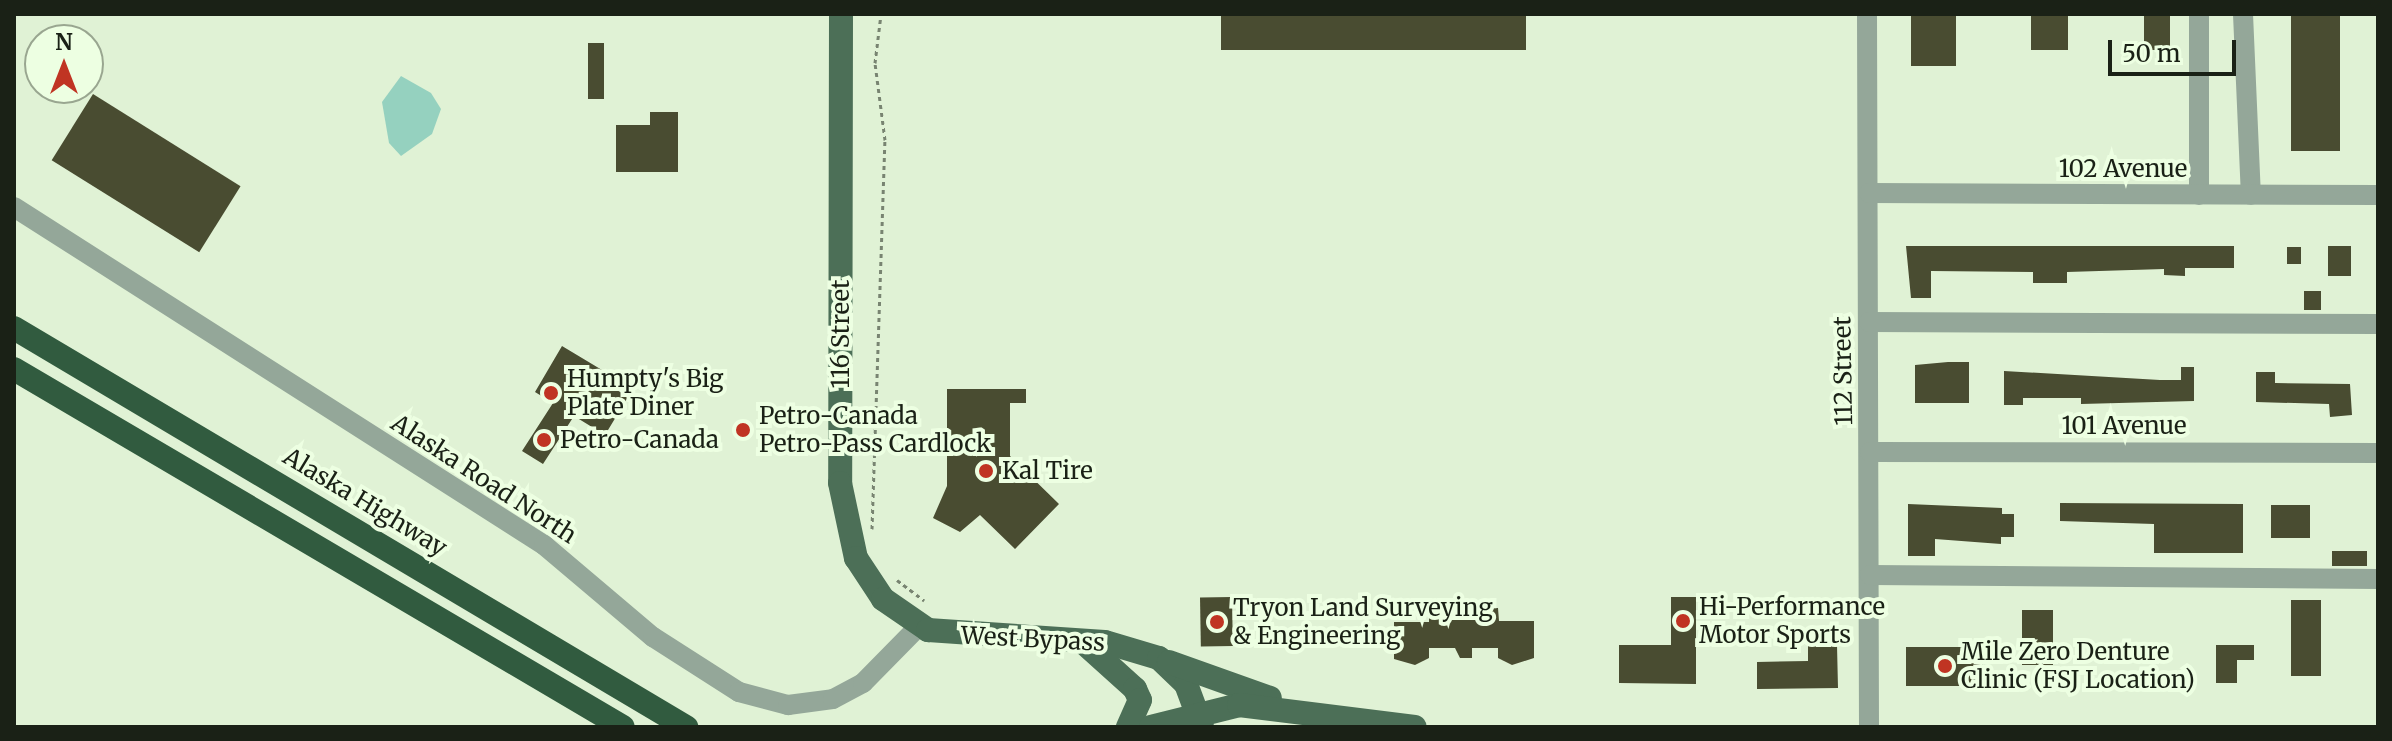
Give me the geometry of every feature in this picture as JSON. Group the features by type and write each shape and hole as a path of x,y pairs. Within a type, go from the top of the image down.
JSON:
{"highway":[{"name":"Alaska Highway","path":"14,328 686,727"},
{"path":"14,369 623,727"}],"main road":[{"name":"116 Street","path":"841,14 842,510 868,580 920,625"},
{"name":"West Bypass","path":"920,625 969,638 1081,641 1159,658 1319,711"},
{"path":"1081,641 1135,689 1140,700 1128,727"},
{"path":"1159,658 1186,684 1200,719"},
{"path":"1151,727 1200,719 1239,705 1319,711 1415,727"}],"street":[{"name":"112 Street","path":"1867,14 1869,727"},
{"path":"2199,14 2199,195"},
{"path":"2243,14 2251,195"},
{"name":"102 Avenue","path":"1869,193 2378,195"},
{"name":"Alaska Road North","path":"14,207 544,545 653,637 739,692 788,705 833,699 863,683 920,625"},
{"path":"1869,322 2378,324"},
{"name":"101 Avenue","path":"1870,452 2378,453"},
{"path":"1870,575 2378,579"}],"path":[{"path":"872,538 885,140 875,63 881,14"},
{"path":"887,571 924,600"}],"water":[{"path":"401,76 431,93 441,109 432,134 401,156 389,143 382,102"}],"building":[{"path":"1221,14 1526,14 1526,50 1221,50"},
{"path":"1911,14 1956,14 1956,66 1911,66"},
{"path":"2031,14 2068,14 2068,50 2031,50"},
{"path":"2144,14 2170,14 2170,50 2144,50"},
{"path":"2291,15 2340,15 2340,151 2291,151"},
{"path":"588,43 604,43 604,99 588,99"},
{"path":"104,101 241,186 199,252 52,160 87,104 104,104"},
{"path":"650,112 678,112 678,172 616,172 616,125 650,125"},
{"path":"1906,246 2234,246 2234,268 2185,268 2185,276 2164,275 2164,269 2067,272 2067,283 2033,283 2033,272 1931,271 1931,298 1911,298"},
{"path":"2328,246 2351,246 2351,276 2328,276"},
{"path":"2287,247 2301,247 2301,264 2287,264"},
{"path":"2304,291 2321,291 2321,310 2304,310"},
{"path":"562,346 622,382 617,390 628,397 605,435 574,416 543,464 522,451 553,403 535,392"},
{"path":"1969,362 1969,403 1915,403 1915,365"},
{"path":"2181,367 2194,367 2194,401 2081,404 2081,398 2023,398 2023,405 2004,405 2004,371 2181,380"},
{"path":"2256,372 2275,372 2275,383 2350,384 2352,415 2330,417 2329,404 2256,402"},
{"name":"Kal Tire","path":"947,389 1026,389 1026,403 1010,403 1010,456 1059,504 1015,549 980,515 960,532 933,518 947,486"},
{"path":"2060,503 2243,504 2243,553 2154,553 2154,524 2060,521"},
{"path":"1908,504 2002,508 2002,514 2014,514 2014,537 2001,537 2001,544 1935,539 1935,556 1908,556"},
{"path":"2271,505 2310,505 2310,538 2271,538"},
{"path":"2332,551 2367,551 2367,566 2332,566"},
{"name":"Tryon Land Surveying & Engineering","path":"1232,597 1233,646 1201,647 1200,598"},
{"name":"Hi-Performance Motor Sports","path":"1671,597 1696,597 1696,684 1619,683 1619,645 1671,645"},
{"path":"2291,600 2321,600 2321,676 2291,676"},
{"path":"1429,608 1498,608 1499,621 1534,621 1534,658 1512,665 1498,658 1498,648 1472,648 1472,658 1460,658 1455,648 1429,648 1429,658 1415,665 1394,659 1394,622 1429,622"},
{"path":"2022,610 2053,610 2053,665 2022,665"},
{"path":"1808,645 1837,645 1838,688 1757,689 1757,662 1808,661"},
{"path":"2216,645 2254,645 2254,660 2237,660 2237,683 2216,683"},
{"name":"Mile Zero Denture Clinic (FSJ Location)","path":"1906,647 1983,647 1983,686 1906,686"}],"place":[{"name":"Humpty's Big Plate Diner","path":"551,393"},
{"name":"Petro-Canada Petro-Pass Cardlock","path":"743,430"},
{"name":"Petro-Canada","path":"544,440"},
{"name":"Kal Tire","path":"986,471"},
{"name":"Hi-Performance Motor Sports","path":"1683,621"},
{"name":"Tryon Land Surveying & Engineering","path":"1217,622"},
{"name":"Mile Zero Denture Clinic (FSJ Location)","path":"1945,666"}]}
